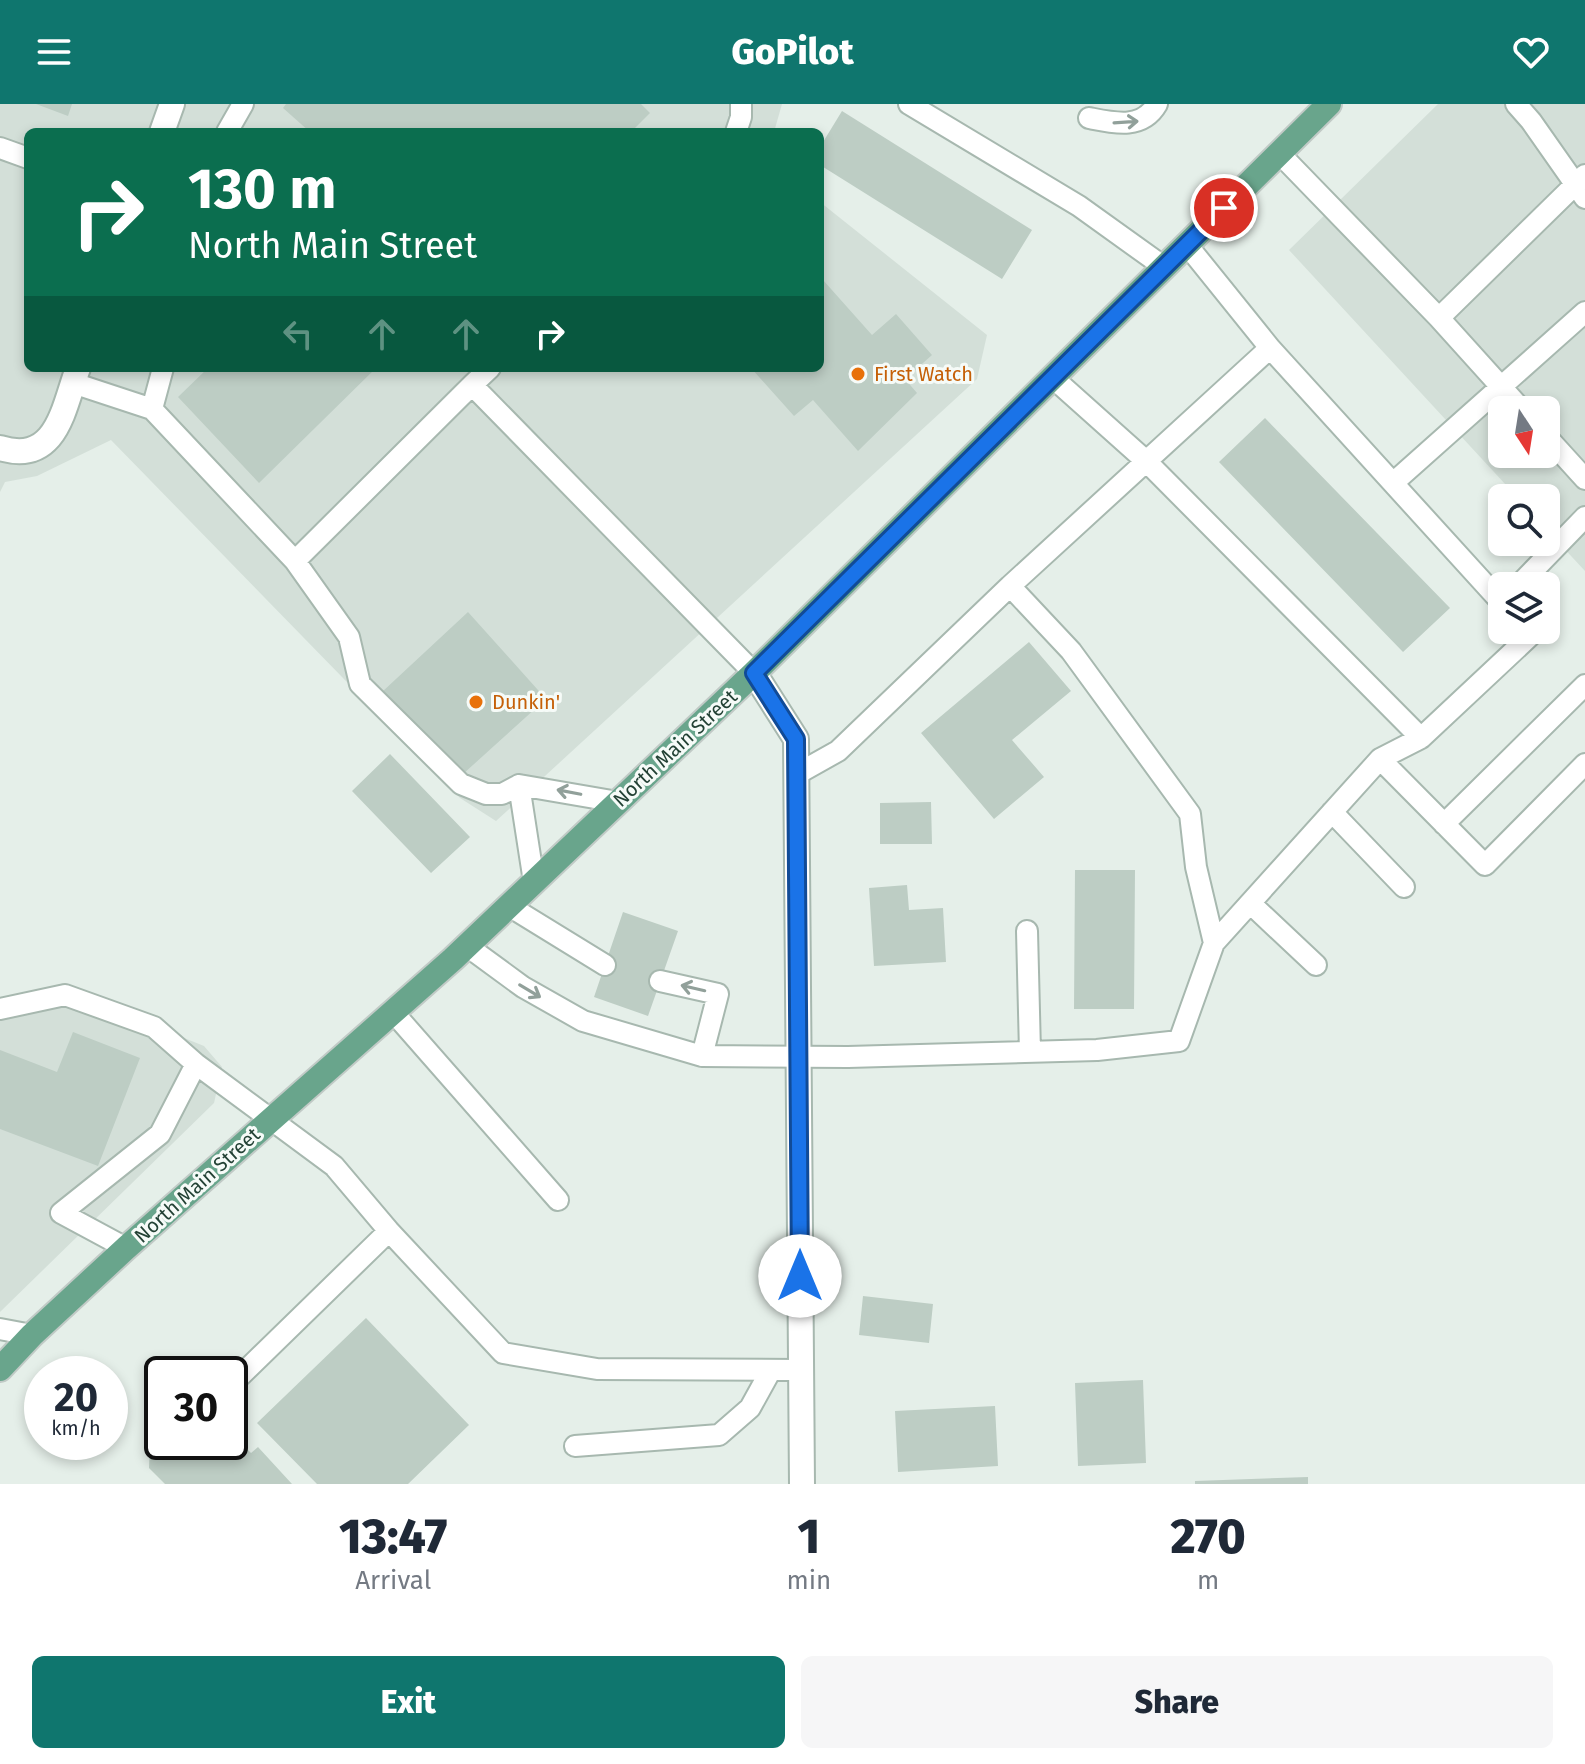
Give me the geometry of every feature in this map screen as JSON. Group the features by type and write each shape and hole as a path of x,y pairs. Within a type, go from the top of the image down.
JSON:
{"main road":[{"name":"North Main Street","path":"0,1369 126,1248 467,946 754,673 1329,104"}],"street":[{"path":"163,128 172,104"},
{"path":"0,448 17,453 41,448 55,431 75,376"},
{"path":"754,673 796,739 802,1484"}],"lane":[{"path":"229,128 243,104"},
{"path":"737,128 741,104"},
{"path":"909,104 1079,206 1164,267"},
{"path":"1089,118 1113,123 1138,122 1157,104"},
{"path":"1439,318 1582,186 1516,104"},
{"path":"0,148 24,157"},
{"path":"1279,153 1439,318 1509,396"},
{"path":"1187,245 1270,348 1488,588"},
{"path":"1393,483 1585,312"},
{"path":"797,774 838,751 1010,586 1113,495 1270,348"},
{"path":"152,409 162,372"},
{"path":"295,561 486,372"},
{"path":"75,376 152,409 295,561 349,637 360,684 461,784 486,794 502,794 519,785 618,802"},
{"path":"1052,377 1146,461 1421,738"},
{"path":"472,385 754,673"},
{"path":"1560,451 1585,479"},
{"path":"1532,572 1585,517"},
{"path":"1010,586 1071,651 1190,814 1196,867 1214,943"},
{"path":"467,946 523,987 583,1021 702,1056 799,1057 1097,1050 1179,1041 1214,943 1380,759 1421,738 1521,644"},
{"path":"1444,824 1585,685"},
{"path":"1380,759 1485,865 1585,764"},
{"path":"519,785 534,882"},
{"path":"1332,812 1404,887"},
{"path":"1250,903 1316,965"},
{"path":"509,906 605,965"},
{"path":"1027,931 1030,1052"},
{"path":"660,981 718,994 702,1056"},
{"path":"0,1009 65,995 154,1027 196,1064 334,1166 389,1231 503,1353 597,1369 801,1370"},
{"path":"393,1012 558,1200"},
{"path":"126,1248 61,1213 160,1134 196,1064"},
{"path":"248,1368 389,1231"},
{"path":"0,1329 32,1335"},
{"path":"575,1446 719,1435 750,1408 771,1370"}],"shaded area":[{"path":"0,104 782,104 775,128 24,128 24,372 824,372 824,205 987,335 977,379 496,821 460,798 111,440 37,476 5,482 0,492"},
{"path":"1438,104 1585,104 1585,571 1560,544 1560,484 1505,484 1490,468 1560,468 1560,396 1488,396 1488,466 1289,250"},
{"path":"62,989 204,1046 222,1067 214,1103 0,1312 0,1004"}],"building":[{"path":"36,104 72,104 68,116"},
{"path":"286,104 641,104 650,113 635,128 306,128 283,108"},
{"path":"842,111 1032,230 1002,279 824,168 824,140"},
{"path":"824,281 872,335 896,314 932,355 905,379 917,393 858,451 813,400 794,416 755,372 824,372"},
{"path":"204,372 372,372 259,483 178,397"},
{"path":"1265,418 1450,608 1403,652 1219,462"},
{"path":"468,612 546,699 463,774 382,692"},
{"path":"1029,642 1071,691 1012,740 1044,777 994,819 921,733"},
{"path":"390,754 470,837 431,873 352,791"},
{"path":"931,802 932,844 880,844 880,803"},
{"path":"1075,870 1135,870 1134,1009 1074,1009"},
{"path":"907,885 909,910 943,908 946,962 874,966 869,888"},
{"path":"623,912 678,931 648,1016 594,997"},
{"path":"73,1032 140,1058 98,1166 0,1129 0,1050 57,1072"},
{"path":"863,1296 933,1304 929,1343 859,1335"},
{"path":"366,1318 469,1425 408,1484 317,1484 257,1423"},
{"path":"1143,1380 1146,1463 1078,1466 1075,1383"},
{"path":"995,1406 998,1466 898,1472 895,1411"},
{"path":"258,1447 292,1484 165,1484 149,1468 149,1460 248,1460 248,1450 251,1453"},
{"path":"1308,1477 1308,1484 1195,1484 1195,1481"}],"place":[{"name":"First Watch","path":"858,374"},
{"name":"Dunkin'","path":"476,702"}],"route":[{"path":"800,1276 796,739 754,673 1224,208"}]}
